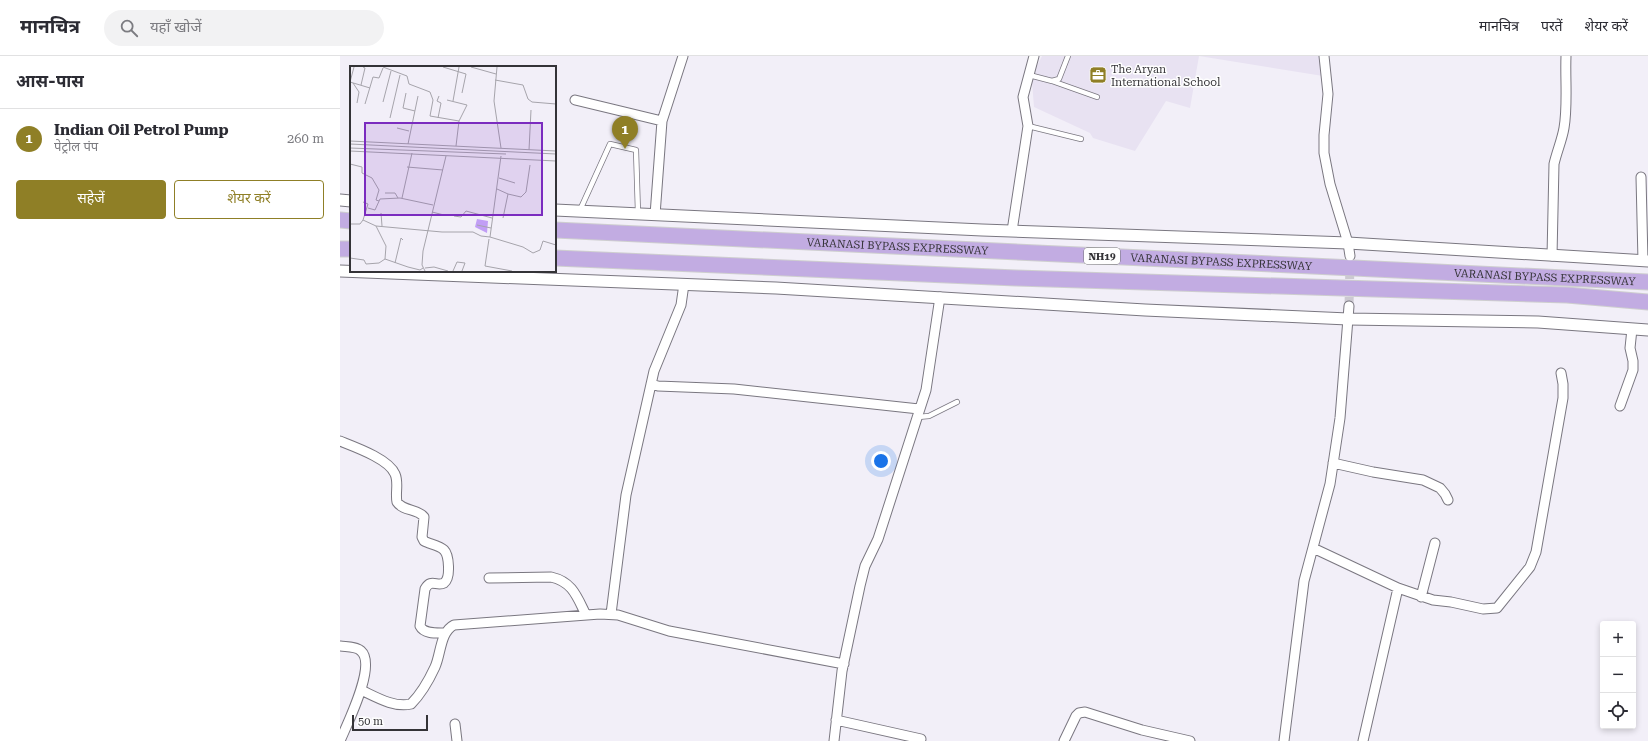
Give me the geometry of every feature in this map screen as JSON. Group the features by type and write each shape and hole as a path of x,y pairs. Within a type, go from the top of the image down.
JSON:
{"highway":[{"path":"340,220 350,221"},
{"name":"VARANASI BYPASS EXPRESSWAY","path":"556,230 1648,282"},
{"name":"VARANASI BYPASS EXPRESSWAY","path":"556,258 1024,278 1567,295 1648,302"}],"street":[{"path":"655,215 662,121 683,56"},
{"path":"1012,231 1028,126 1023,97 1034,56"},
{"path":"1324,56 1328,94 1324,135 1324,153 1330,184 1348,243 1350,256"},
{"path":"1552,256 1554,164 1565,126 1566,56"},
{"path":"575,100 662,121"},
{"path":"556,210 1012,231 1348,243 1646,261 1641,177"},
{"path":"340,200 350,201"},
{"path":"340,271 350,271"},
{"path":"366,272 684,284 940,297 1146,310 1348,319 1538,322 1648,330"},
{"path":"611,614 626,495 654,371 681,305 684,284"},
{"path":"834,741 844,664 865,566 878,538 926,390 940,297"},
{"path":"1284,741 1304,581 1330,484 1340,418 1349,306"},
{"path":"1620,406 1633,370 1633,361 1630,348 1632,329"},
{"path":"1313,548 1398,588 1421,597 1483,609 1497,608 1530,567 1535,556 1563,398 1563,384 1560,373"},
{"path":"651,384 658,386 734,389 918,413"},
{"path":"340,441 360,448 384,462 392,470 397,480 397,502 403,508 422,514 424,517 422,537 424,541 441,548 446,553 449,571 448,579 444,583 432,583 427,585 425,589 420,626 422,630 426,632 445,634"},
{"path":"1333,463 1373,472 1423,480 1440,488 1448,500"},
{"path":"1421,597 1435,543"},
{"path":"489,578 551,577 560,579 569,585 573,590 586,615"},
{"path":"1363,741 1398,588"},
{"path":"361,690 396,704 404,706 411,704 426,684 435,667 448,628 454,625 586,615 611,614 669,631 844,664"},
{"path":"340,646 356,648 364,654 365,660 365,676 361,690 340,741"},
{"path":"1064,741 1076,716 1079,713 1085,712 1142,730 1190,741"},
{"path":"836,720 921,739"},
{"path":"455,724 457,741"}],"lane":[{"path":"1052,81 1059,79 1068,56"},
{"path":"1029,75 1052,81 1097,97"},
{"path":"1028,126 1081,139"},
{"path":"579,212 610,144 636,150 638,214"},
{"path":"918,413 928,416 957,402"}],"shaded area":[{"path":"1042,56 1199,56 1190,108 1166,101 1135,151 1093,138 1090,133 1034,107 1032,82 1035,70"},
{"path":"1199,56 1320,56 1323,76"}],"tunnel":[{"path":"1349,306 1350,263"}],"place":[{"name":"The Aryan International School","path":"1098,75"},
{"name":"Indian Oil Petrol Pump","path":"625,149"}]}
